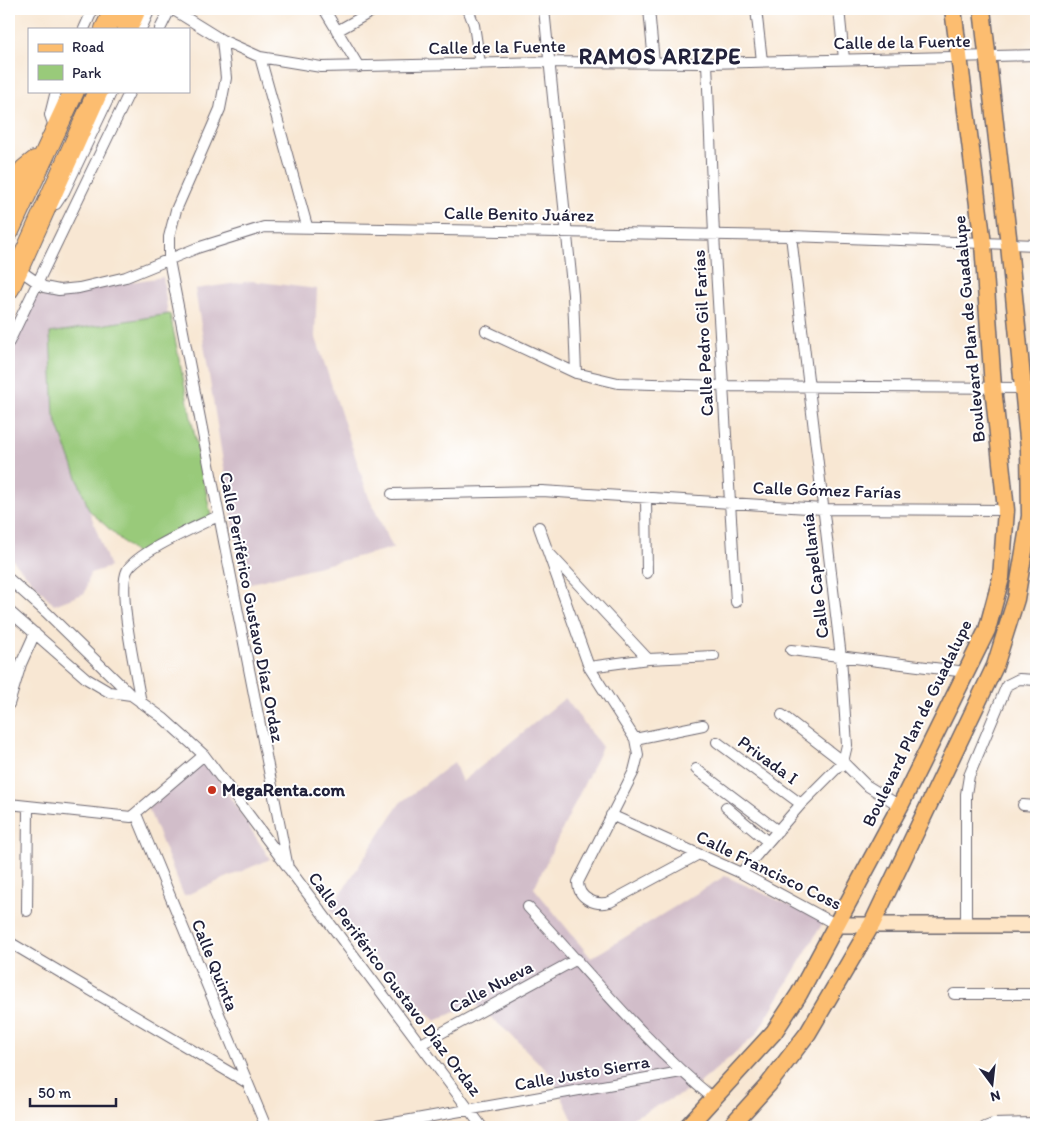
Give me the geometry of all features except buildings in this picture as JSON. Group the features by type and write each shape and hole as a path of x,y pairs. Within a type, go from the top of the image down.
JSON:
{"highway":[{"path":"106,28 115,9"},
{"path":"127,28 136,9"},
{"path":"9,231 55,128 73,92"},
{"path":"9,289 98,92"},
{"path":"9,192 25,169 44,153"}],"main road":[{"name":"Boulevard Plan de Guadalupe","path":"687,1127 774,1032 799,994 900,806 987,630 1001,578 1006,510 993,387 983,244 953,9"},
{"path":"730,1127 768,1085 808,1033 872,924 995,666 1016,599 1033,516 1028,449 1029,388 1009,245 982,9"}],"street":[{"path":"84,28 93,9"},
{"path":"141,28 150,9"},
{"path":"161,28 171,9"},
{"name":"Calle de la Fuente","path":"171,9 222,40 260,57 321,67 549,62 707,63 1036,54"},
{"path":"324,9 359,67"},
{"path":"337,31 376,9"},
{"path":"468,9 474,25 480,64"},
{"path":"544,9 576,332 576,374"},
{"path":"649,9 654,63"},
{"path":"756,9 762,61"},
{"path":"839,9 844,59"},
{"name":"Calle Periférico Gustavo Díaz Ordaz","path":"222,40 226,78 220,109 176,210 169,237 169,260 288,868 482,1127"},
{"path":"260,57 307,226"},
{"name":"Calle Pedro Gil Farías","path":"707,63 714,235 736,602"},
{"path":"55,128 50,115 56,92"},
{"path":"29,245 64,192 112,92"},
{"path":"9,342 130,92"},
{"name":"Calle Benito Juárez","path":"18,269 36,283 60,290 79,288 126,277 222,238 264,226 791,236 1036,245"},
{"name":"Calle Capellanía","path":"791,236 841,657 847,746 843,762"},
{"path":"486,331 576,374 618,383 723,386 1029,388"},
{"path":"1028,449 1036,478"},
{"name":"Calle Gómez Farías","path":"392,494 542,492 823,509 1006,510"},
{"path":"646,497 648,573"},
{"path":"141,703 124,593 124,578 127,570 147,552 218,516"},
{"path":"538,527 589,667 635,739 638,755 634,771 578,882 578,889 584,897 593,902 601,904 610,902 697,855"},
{"path":"547,551 648,659"},
{"path":"9,579 46,612 130,695 176,728 204,755 288,868"},
{"path":"9,611 87,679 109,692 130,695"},
{"path":"9,704 19,671 35,633"},
{"path":"790,650 966,672"},
{"path":"589,667 648,659 714,656"},
{"path":"966,924 966,794 969,776 1002,693 1012,681 1020,679 1036,680"},
{"path":"782,715 843,762 866,785 900,806"},
{"path":"635,739 703,725"},
{"name":"Privada I","path":"717,742 801,804"},
{"path":"9,804 28,808 125,818 136,814 204,755"},
{"path":"741,873 801,804 843,762"},
{"path":"696,770 778,831"},
{"path":"1023,806 1036,806"},
{"path":"726,807 768,842"},
{"path":"27,911 28,808"},
{"name":"Calle Quinta","path":"136,814 266,1127"},
{"name":"Calle Francisco Coss","path":"611,815 741,873 837,925 1036,924"},
{"path":"528,907 577,959 626,1016 681,1072 714,1099"},
{"path":"9,942 246,1082"},
{"name":"Calle Nueva","path":"420,1044 577,959"},
{"path":"954,994 1036,994"},
{"name":"Calle Justo Sierra","path":"371,1127 681,1072"},
{"path":"985,1127 993,1124 1036,1123"}],"shaded area":[{"path":"163,277 168,315 50,333 54,415 110,567 90,573 85,593 54,605 9,556 9,338 26,298"},
{"path":"252,281 317,289 315,335 369,498 393,548 243,585 195,289"},
{"path":"565,698 602,747 534,888 591,958 725,876 824,921 756,1035 694,1088 614,1127 576,1127 552,1076 510,1034 474,1003 435,1021 330,910 400,803 454,762 462,782"},
{"name":"MegaRenta.com","path":"206,760 270,859 184,896 148,808"}],"green space":[{"path":"170,314 212,521 136,554 89,510 54,415 50,333"}],"place":[{"name":"MegaRenta.com","path":"212,790"}],"district":[{"name":"RAMOS ARIZPE","path":"660,56"}]}
